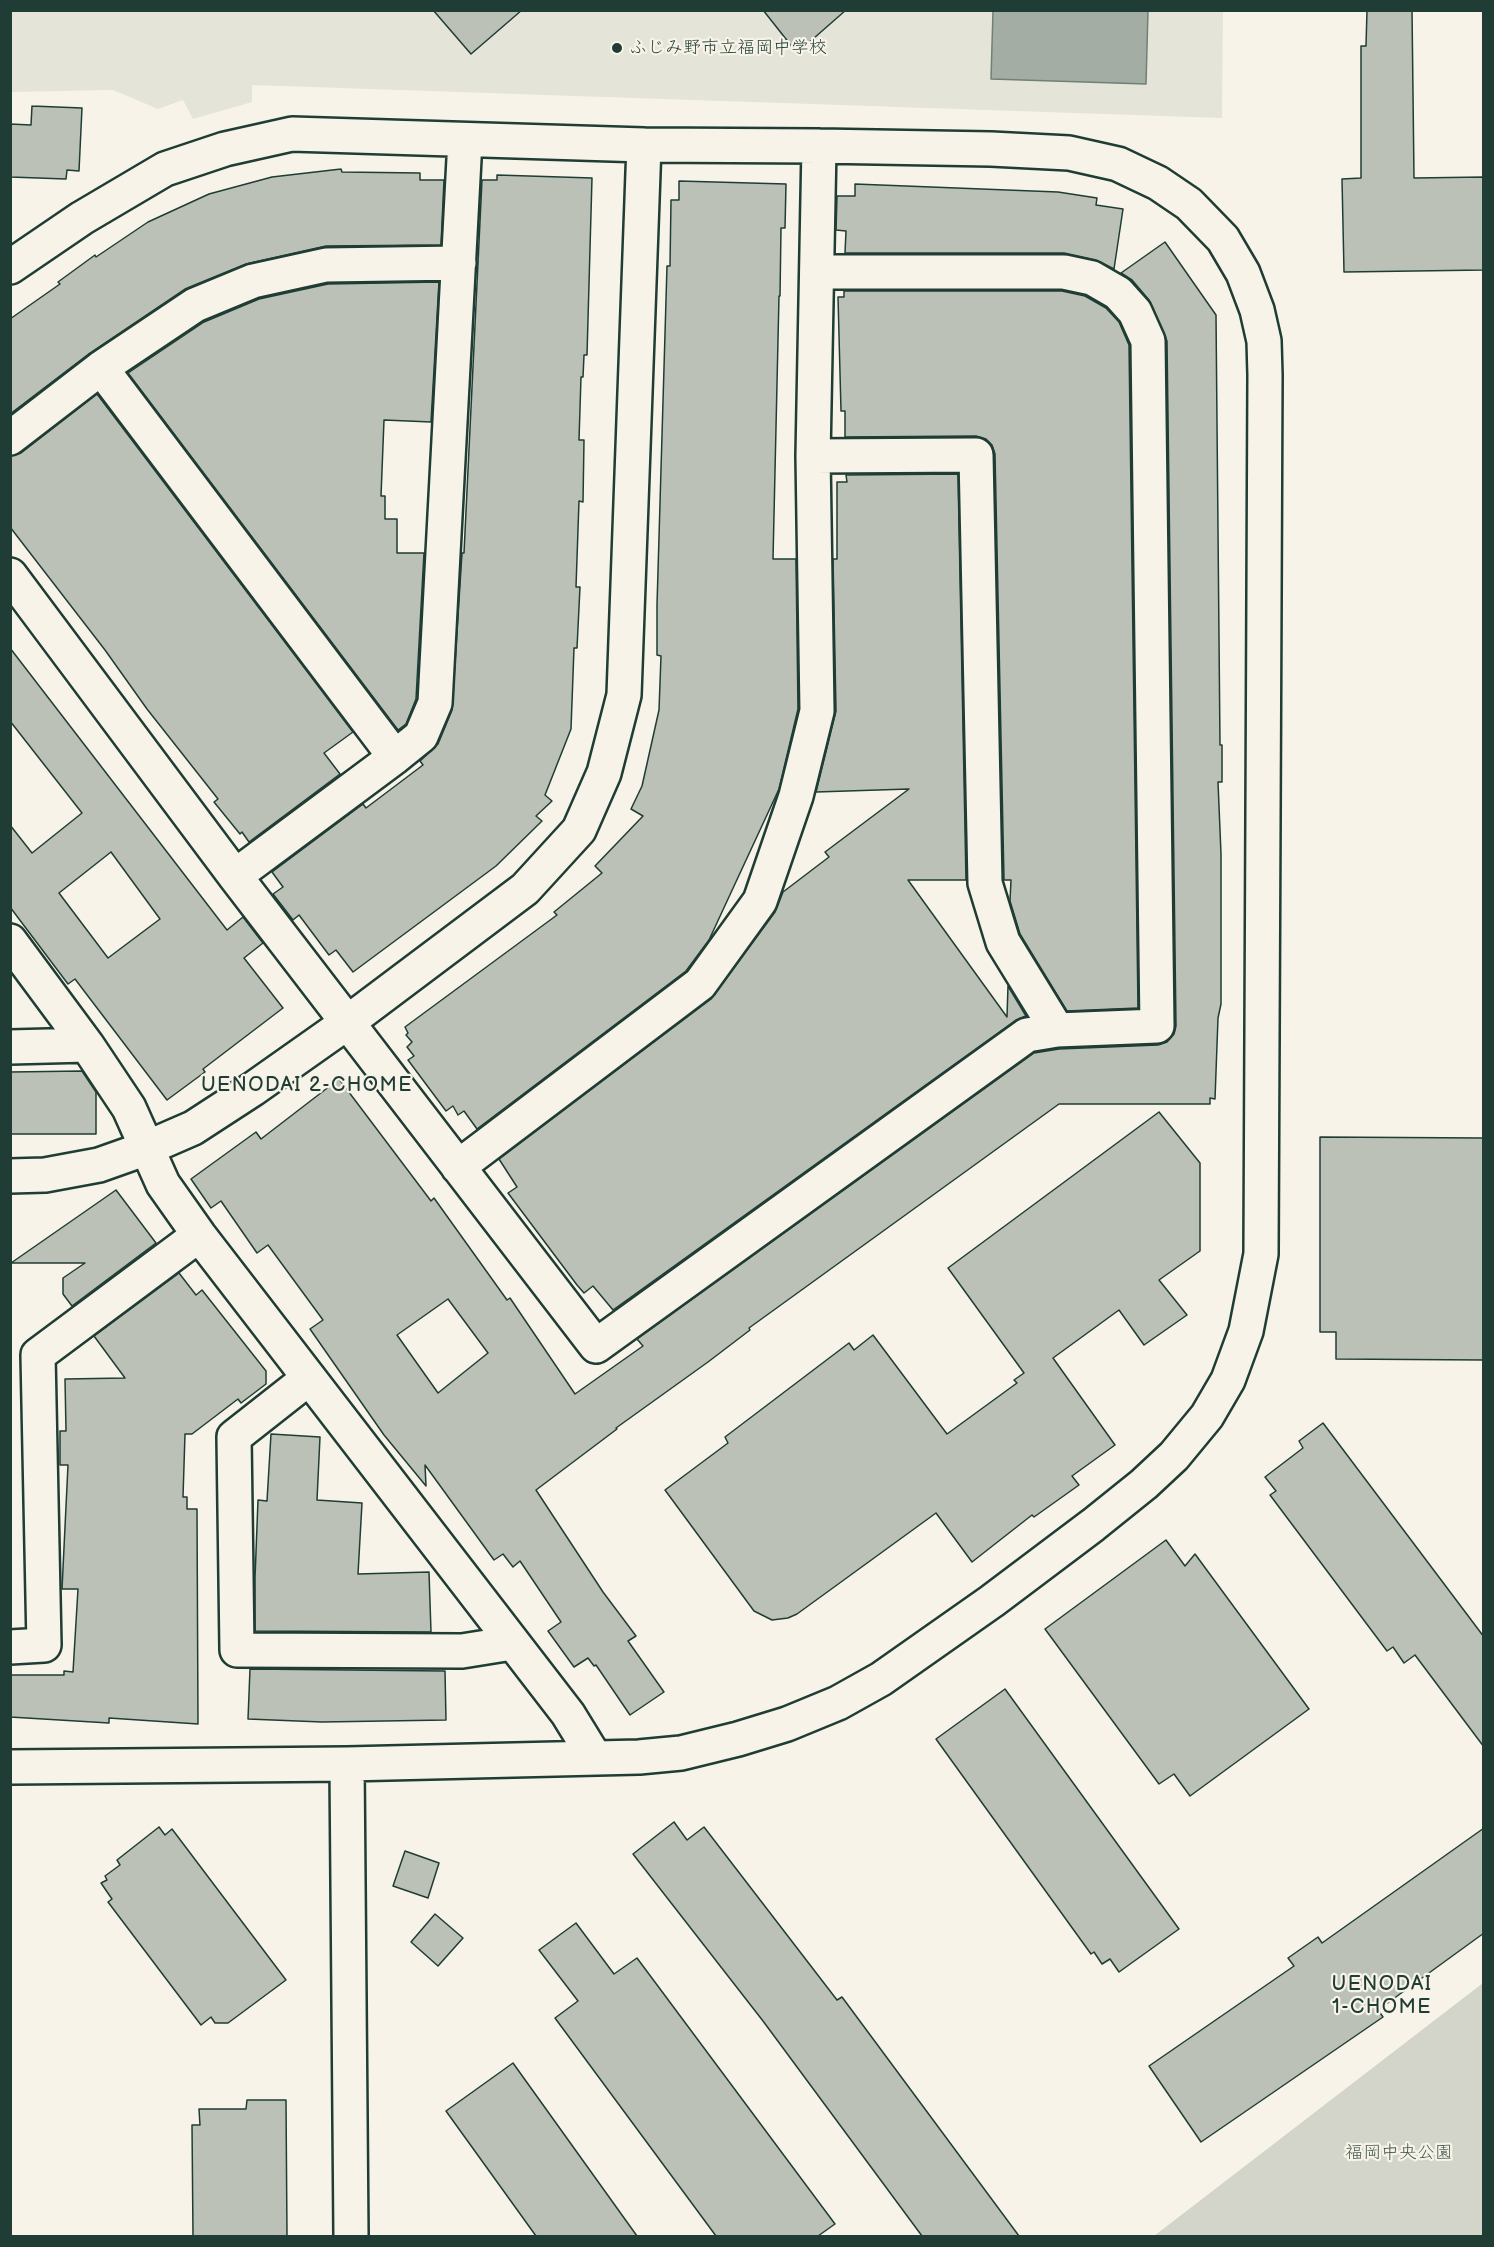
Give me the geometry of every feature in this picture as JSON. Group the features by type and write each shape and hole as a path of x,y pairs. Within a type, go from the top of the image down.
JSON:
{"street":[{"path":"10,1767 347,1764 595,1758 681,1753 787,1724 838,1703 880,1679 992,1601 1065,1546 1174,1456 1207,1416 1228,1380 1246,1331 1261,1254 1265,375 1264,341 1259,320 1243,273 1223,239 1189,204 1158,183 1118,164 1069,153 991,149 644,145 292,134 225,148 165,169 14,257"},
{"path":"235,876 421,736 435,703 465,140"},
{"path":"10,1176 45,1175 99,1165 193,1128 348,1022 525,889 579,830 604,773 624,694 644,145"},
{"path":"458,1167 700,984 760,901 796,796 817,711 813,456 819,146"},
{"path":"10,438 101,368 195,305 253,281 326,265 459,263"},
{"path":"10,575 235,876 596,1346 1027,1035 1057,1030 1157,1026 1148,341 1136,312 1118,292 1092,278 1064,272 818,272"},
{"path":"101,368 395,757"},
{"path":"813,456 976,455 985,883 1003,942 1057,1030"},
{"path":"10,941 87,1045 129,1108 163,1184 199,1235 568,1714 595,1758"},
{"path":"10,1047 87,1045"},
{"path":"10,1647 44,1645 38,1355 199,1235"},
{"path":"309,1378 234,1437 237,1650 462,1651 512,1643"},
{"path":"347,1764 351,2236"}],"shaded area":[{"name":"ふじみ野市立福岡中学校","path":"10,11 1223,11 1222,118 252,85 252,102 193,119 183,100 158,109 113,90 11,92"},
{"path":"993,11 1148,11 1146,84 991,79"}],"green space":[{"name":"福岡中央公園","path":"1483,1983 1483,2236 1154,2236"}],"building":[{"path":"433,10 522,10 471,54"},
{"path":"763,10 846,10 797,53"},
{"path":"1367,10 1412,10 1414,178 1484,177 1484,270 1344,272 1342,179 1361,178 1361,46 1366,46"},
{"path":"32,106 82,108 79,171 67,170 66,179 10,177 10,124 31,125"},
{"path":"341,169 342,172 420,173 420,180 444,180 441,245 326,246 246,264 185,289 90,353 10,414 10,319 60,284 58,282 95,255 96,257 148,222 209,194 272,177"},
{"path":"497,175 592,178 587,355 584,355 583,377 581,377 579,440 584,440 583,502 579,501 576,587 580,587 577,648 574,648 571,729 545,795 552,801 536,816 542,821 496,866 353,972 336,950 329,955 299,915 293,920 273,894 283,887 272,872 363,804 366,808 423,765 420,761 438,744 452,710 462,553 464,553 482,180 497,180"},
{"path":"679,181 786,184 785,228 781,228 773,559 796,559 798,709 779,789 709,940 686,971 477,1129 464,1111 458,1115 453,1106 446,1111 408,1060 414,1056 407,1047 412,1042 406,1035 408,1033 405,1027 557,915 554,912 602,873 595,866 643,816 631,809 642,786 659,710 661,656 657,655 657,605 667,266 670,266 671,200 679,200"},
{"path":"855,184 1058,192 1097,198 1096,205 1123,209 1114,269 1096,260 1064,253 845,253 846,231 836,230 837,196 855,196"},
{"path":"1165,242 1216,315 1222,782 1218,782 1221,854 1221,1004 1218,1018 1215,1099 1210,1098 1210,1104 1059,1104 749,1328 750,1330 708,1362 616,1428 536,1490 603,1592 636,1636 628,1641 664,1692 630,1715 596,1665 594,1666 588,1658 574,1667 548,1631 561,1622 520,1561 513,1567 503,1554 494,1560 425,1465 426,1486 384,1435 310,1329 323,1320 268,1245 257,1253 221,1201 211,1208 191,1179 256,1132 261,1139 339,1079 431,1201 434,1198 507,1300 510,1298 575,1394 643,1346 637,1339 1034,1053 1059,1049 1158,1045 1167,1042 1174,1034 1176,1026 1167,341 1149,300 1132,280 1121,273","holes":["448,1299 488,1353 438,1393 397,1335"]},
{"path":"439,282 431,422 384,420 381,496 385,496 385,519 397,519 397,553 424,553 416,699 406,724 398,730 128,373 204,322 259,299 328,284"},
{"path":"844,291 1062,291 1085,296 1106,308 1119,322 1129,345 1138,1008 1067,1011 1020,934 1010,901 1011,880 1004,880 995,454 992,445 986,439 976,436 845,437 845,411 841,411 838,297 844,297"},
{"path":"97,394 353,732 324,753 340,774 249,842 214,802 218,799 10,527 10,456 21,453"},
{"path":"958,474 966,880 908,880 1007,1017 1008,986 1026,1016 1016,1020 613,1310 593,1286 584,1293 577,1285 508,1193 517,1187 499,1159 711,999 775,912 783,892 829,857 825,852 909,789 816,792 836,711 833,559 837,559 837,482 847,482 846,475"},
{"path":"10,648 227,930 243,917 263,943 244,958 283,1008 203,1069 205,1072 167,1100 75,979 68,984 10,907 10,825 32,853 82,813 10,721","holes":["111,852 160,919 108,958 59,893"]},
{"path":"82,1071 96,1092 96,1134 10,1134 10,1072"},
{"path":"1159,1112 1200,1163 1200,1251 1159,1280 1187,1315 1144,1345 1119,1310 1053,1358 1115,1445 1072,1476 1079,1485 1034,1517 1032,1515 972,1562 936,1513 797,1614 772,1620 754,1611 665,1490 728,1443 725,1437 849,1343 854,1350 873,1335 947,1434 1017,1383 1014,1380 1024,1373 948,1268"},
{"path":"1320,1137 1484,1138 1484,1360 1336,1359 1336,1332 1320,1332"},
{"path":"116,1190 156,1243 72,1306 63,1294 63,1278 85,1263 11,1263"},
{"path":"179,1273 196,1295 202,1290 266,1371 266,1384 241,1403 238,1399 192,1434 185,1434 183,1497 187,1497 187,1509 197,1509 198,1724 109,1718 109,1723 10,1717 10,1675 64,1675 64,1671 73,1672 78,1589 62,1589 68,1465 60,1465 60,1431 66,1431 65,1379 125,1378 94,1336"},
{"path":"1323,1423 1484,1637 1484,1747 1415,1655 1404,1663 1393,1647 1387,1651 1270,1495 1276,1491 1265,1477 1303,1448 1299,1441"},
{"path":"271,1434 320,1437 317,1500 362,1503 358,1574 429,1572 431,1632 255,1631 258,1500 267,1501"},
{"path":"1166,1540 1185,1566 1195,1554 1309,1709 1190,1796 1174,1774 1159,1784 1045,1629"},
{"path":"250,1669 445,1671 446,1720 322,1722 248,1719"},
{"path":"1005,1689 1179,1929 1119,1972 1110,1959 1102,1964 1094,1952 1091,1954 936,1739"},
{"path":"674,1822 687,1840 704,1827 837,2000 842,1997 1019,2236 922,2236 763,2021 633,1854"},
{"path":"159,1827 165,1835 172,1829 286,1980 228,2023 215,2023 211,2017 201,2025 108,1902 112,1899 101,1883 107,1880 105,1876 120,1865 117,1860"},
{"path":"1484,1828 1484,1933 1378,2010 1383,2017 1201,2142 1149,2066 1294,1966 1288,1958 1318,1937 1322,1943"},
{"path":"405,1851 439,1863 428,1898 393,1886"},
{"path":"435,1914 463,1938 438,1966 411,1942"},
{"path":"576,1923 614,1974 637,1958 835,2224 818,2236 716,2236 555,2018 578,2001 539,1950"},
{"path":"513,2063 637,2236 536,2236 446,2111"},
{"path":"247,2100 286,2100 287,2236 193,2236 192,2125 200,2125 199,2109 246,2109"}],"place":[{"name":"ふじみ野市立福岡中学校","path":"617,48"}],"district":[{"name":"UENODAI 2-CHOME","path":"307,1086"},
{"name":"UENODAI 1-CHOME","path":"1382,1996"}]}
